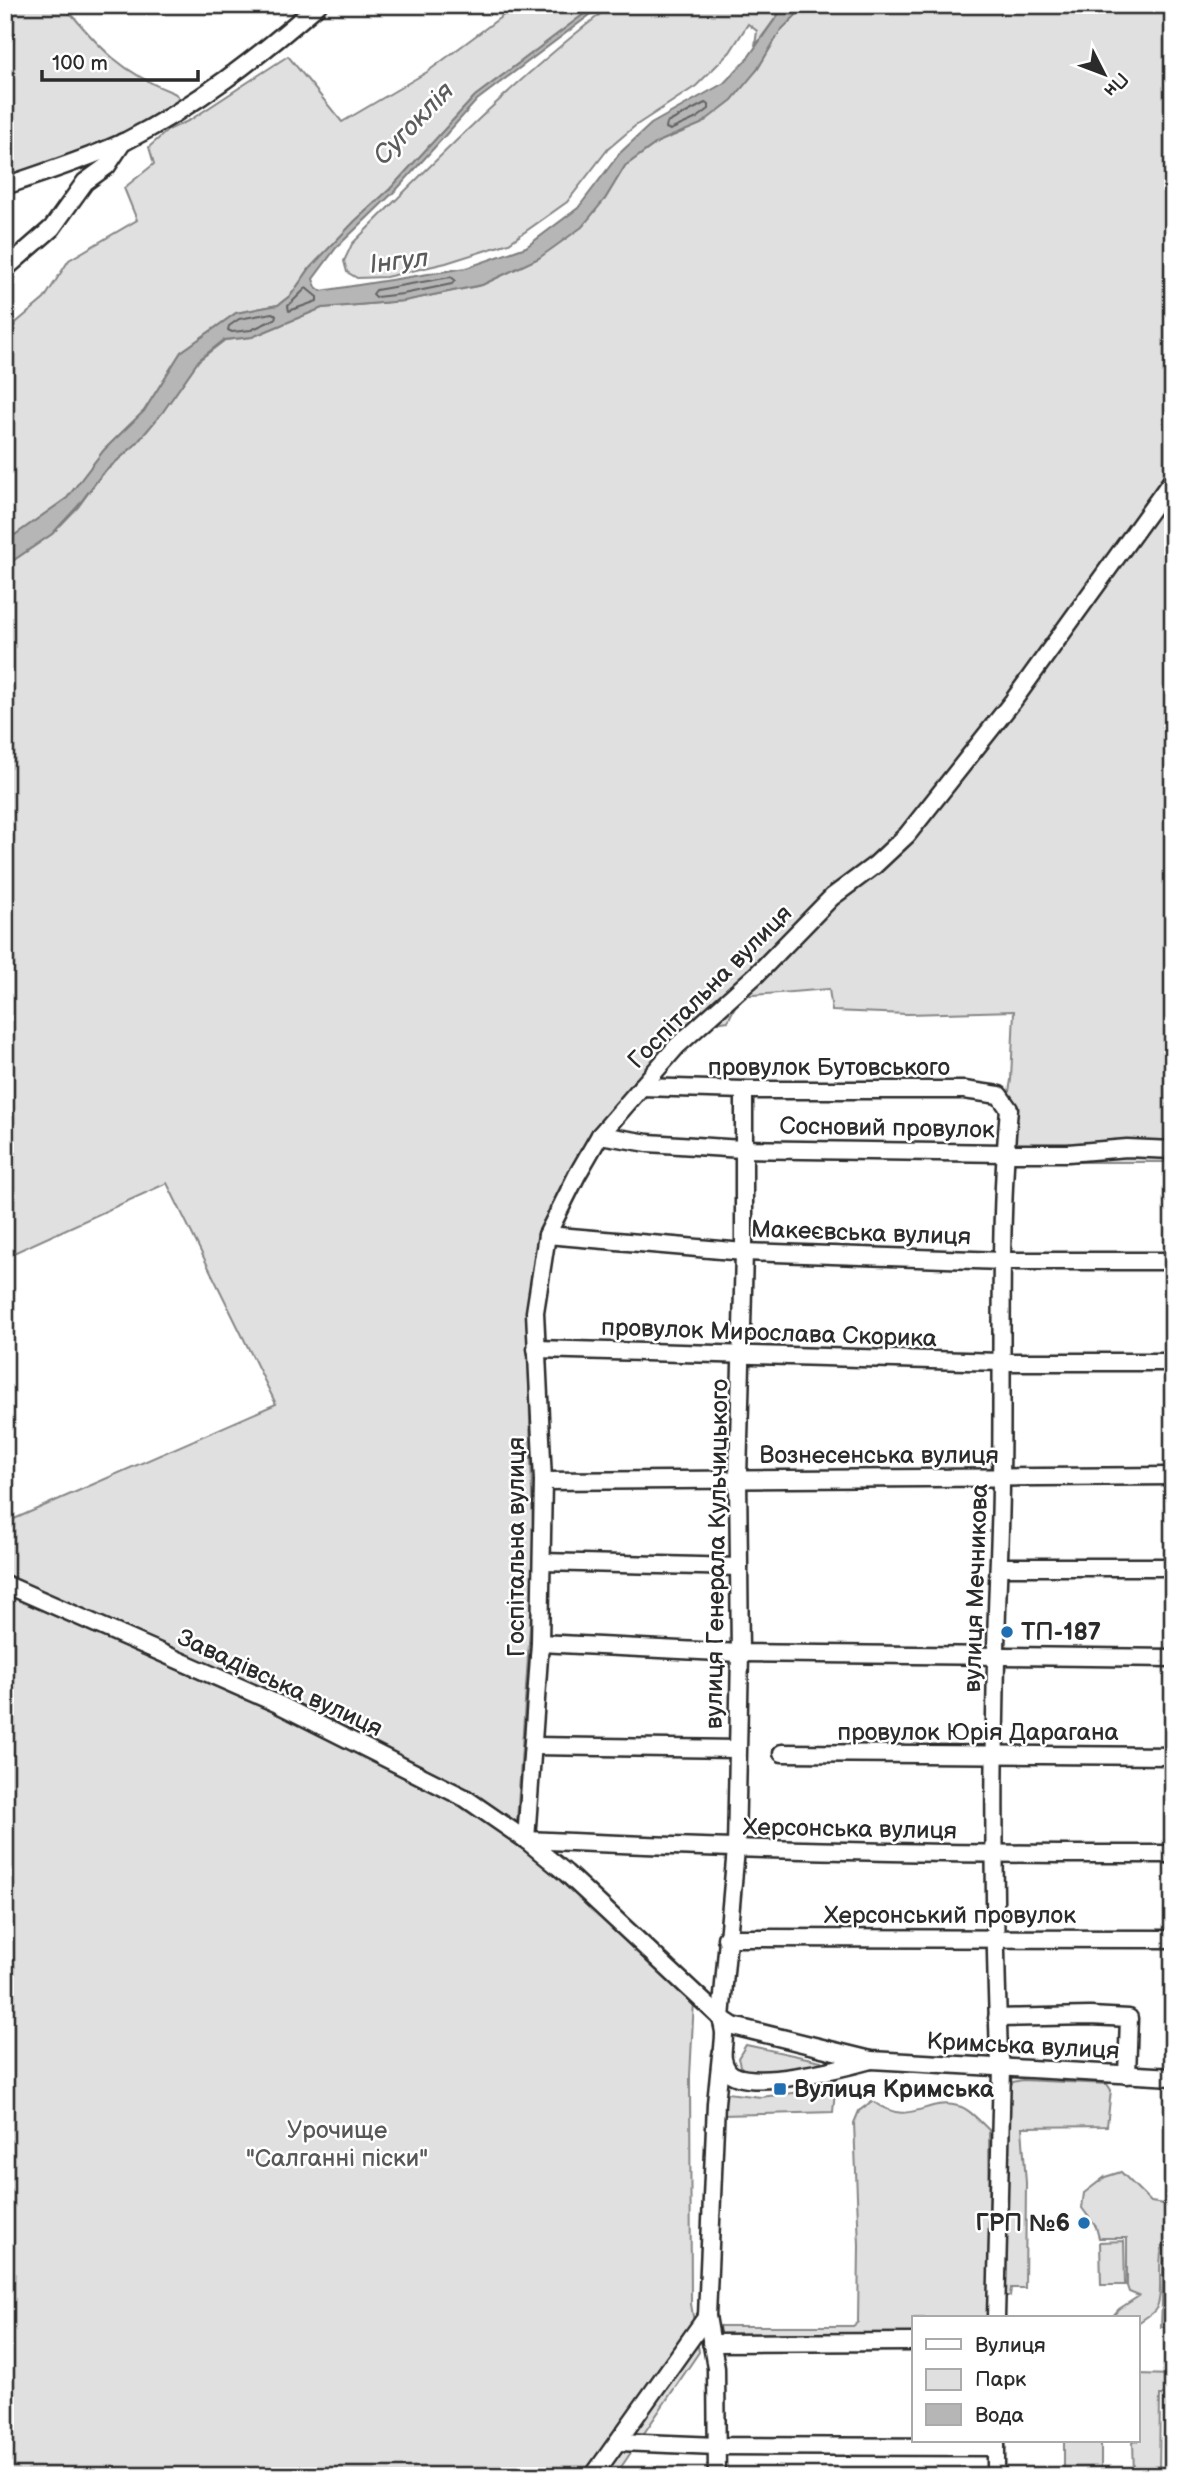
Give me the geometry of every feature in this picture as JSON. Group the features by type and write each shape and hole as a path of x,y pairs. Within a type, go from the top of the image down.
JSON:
{"street":[{"path":"5,186 123,142 198,100 318,5"},
{"path":"5,269 52,228 85,182 107,166 123,142"},
{"name":"Госпітальна вулиця","path":"526,1840 540,1643 542,1562 543,1481 535,1312 547,1235 600,1135 677,1046 757,974 832,897 875,865 907,835 1013,701 1173,479"},
{"name":"провулок Бутовського","path":"641,1087 964,1090 999,1096 1009,1109"},
{"name":"вулиця Генерала Кульчицького","path":"721,2018 726,1938 736,1850 744,1090"},
{"name":"вулиця Мечникова","path":"996,2316 1002,2068 999,2053 995,1937 996,1656 1002,1476 1002,1261 1009,1109"},
{"name":"Сосновий провулок","path":"600,1135 648,1143 742,1149 1005,1153 1068,1153 1127,1148 1173,1150"},
{"name":"Макеєвська вулиця","path":"547,1235 744,1252 1002,1261 1173,1261"},
{"name":"провулок Мирослава Скорика","path":"536,1349 1001,1362 1173,1362"},
{"name":"Вознесенська вулиця","path":"543,1481 1173,1476"},
{"path":"542,1562 739,1567"},
{"path":"1000,1567 1173,1567"},
{"name":"Завадівська вулиця","path":"5,1584 278,1704 465,1798 526,1840"},
{"path":"540,1643 740,1653 1173,1658"},
{"path":"533,1746 737,1749"},
{"name":"провулок Юрія Дарагана","path":"782,1753 1173,1756"},
{"name":"Херсонська вулиця","path":"526,1840 736,1850 996,1855 1173,1854"},
{"name":"Кримська вулиця","path":"526,1840 566,1873 721,2018 733,2026 871,2060 1173,2077"},
{"name":"Херсонський провулок","path":"726,1938 1173,1939"},
{"path":"718,2476 716,2368 707,2316 716,2103 724,2033 721,2018"},
{"path":"998,2018 1129,2018 1127,2075"},
{"path":"722,2050 733,2036 746,2029"},
{"path":"830,2049 839,2056 840,2069"},
{"path":"716,2103 720,2092 742,2080 729,2071 722,2050"},
{"name":"Кримська вулиця","path":"742,2080 781,2079 840,2069 871,2060"},
{"path":"593,2476 707,2316"},
{"path":"712,2343 912,2342"},
{"path":"619,2442 717,2446 996,2444 996,2476"}],"green space":[{"path":"5,5 64,5 112,57 140,77 174,93 178,96 177,104 142,127 14,178 5,176"},
{"path":"517,5 596,5 475,96 390,189 310,268 291,295 278,305 236,313 181,352 144,411 104,450 67,498 5,542 5,332 44,299 69,260 137,220 124,188 154,164 149,147 168,130 190,120 288,56 342,122 427,72"},
{"path":"612,5 785,5 755,46 757,31 748,24 730,52 696,86 635,126 608,149 567,202 509,243 446,263 386,277 357,278 347,272 344,261 352,244 510,90"},
{"name":"Урочище \"Салганні піски\"","path":"806,5 1173,5 1173,1162 997,1162 1011,1080 1014,1011 908,1014 832,1011 829,989 740,996 728,1021 707,1024 594,1134 562,1184 537,1256 528,1345 534,1568 517,1821 695,1981 690,2076 691,2304 699,2352 615,2476 5,2476 5,1523 276,1404 167,1183 5,1257 5,566 52,534 78,507 102,474 136,444 162,413 199,360 225,340 252,337 322,308 404,301 482,285 539,258 605,199 625,166 658,142 701,124 757,70 781,30"},
{"path":"746,2045 821,2061 820,2065 747,2073 740,2066 738,2058"},
{"path":"1022,2080 1107,2084 1111,2090 1107,2126 1022,2127 1026,2183 1025,2288 1011,2288 1010,2296 1001,2296 1008,2089 1013,2082"},
{"path":"833,2088 833,2112 722,2115 723,2098 727,2093 761,2097"},
{"path":"872,2101 886,2109 908,2113 946,2104 962,2107 989,2130 990,2265 987,2316 912,2316 912,2337 721,2340 719,2326 853,2326 858,2322 859,2245 854,2123 859,2111"},
{"path":"1121,2172 1151,2202 1170,2205 1173,2193 1173,2241 1163,2244 1161,2251 1158,2304 1153,2312 1140,2322 1140,2316 1113,2316 1139,2296 1129,2292 1127,2286 1127,2238 1099,2238 1096,2227 1082,2208 1084,2193 1105,2177"},
{"path":"1124,2241 1125,2285 1101,2285 1100,2242"},
{"path":"1164,2246 1173,2246 1173,2327 1161,2327"},
{"path":"1140,2374 1173,2375 1173,2395 1160,2395 1159,2476 1134,2476 1133,2442 1140,2442"},
{"path":"1064,2442 1101,2442 1101,2476 1064,2476"}],"water":[{"path":"596,5 603,5 477,100 398,188 336,248 313,279 316,287 321,291 466,268 526,247 578,208 620,153 651,124 724,83 747,59 785,5 806,5 781,30 757,70 732,100 701,124 658,142 625,166 605,199 582,227 539,258 482,285 404,301 322,308 252,337 224,340 199,360 162,413 136,444 102,474 52,534 5,566 5,542 67,498 104,450 144,411 181,352 236,313 278,305 291,295 310,268 390,189 475,96"}],"place":[{"name":"ТП-187","path":"1007,1632"},
{"name":"Вулиця Кримська","path":"780,2089"},
{"name":"ГРП №6","path":"1084,2223"}],"water label":[{"name":"Сугоклія","path":"414,124"},
{"name":"Інгул","path":"399,262"}]}
